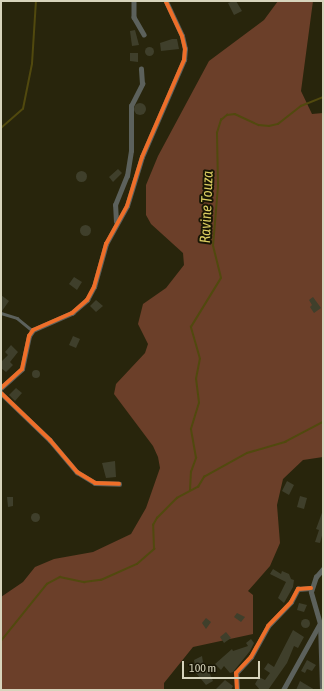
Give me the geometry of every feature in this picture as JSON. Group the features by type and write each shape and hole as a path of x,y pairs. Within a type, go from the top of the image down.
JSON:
{"street":[{"path":"134,1 134,17 144,34"},
{"path":"1,388 22,369 29,336 33,330 58,322 87,300 116,222 126,206 142,157 184,60 185,49 182,36 166,1"},
{"path":"116,222 115,205 127,176 131,151 130,106 142,84 141,69"},
{"path":"1,393 50,440 77,472 95,483 119,484"},
{"path":"322,690 322,643 320,624 311,588 323,570"},
{"path":"237,690 236,673 251,657 268,626 291,602 298,589 311,588"},
{"path":"283,690 320,624"},
{"path":"311,640 322,643"}],"lane":[{"path":"1,313 17,318 33,330"}],"shaded area":[{"path":"278,1 313,1 301,91 312,114 323,113 323,457 303,460 283,479 277,505 280,543 270,566 248,591 253,595 253,634 193,647 164,683 164,690 1,690 1,597 23,582 35,567 54,559 93,552 131,534 146,508 160,468 158,457 153,446 114,394 116,384 145,353 148,344 138,324 143,304 166,288 184,265 183,253 151,224 146,215 146,185 158,156 209,61 264,20"}],"building":[{"path":"236,1 242,11 234,15 228,3"},
{"path":"135,30 139,45 132,46 130,31"},
{"path":"177,39 179,49 161,51 160,43"},
{"path":"149,46 154,51 149,56 144,51"},
{"path":"130,53 138,53 138,62 130,61"},
{"path":"140,103 144,105 146,109 144,113 140,115 136,113 134,109 136,105"},
{"path":"118,169 122,173 113,182 109,177"},
{"path":"81,170 85,172 87,176 85,180 81,182 77,180 75,176 77,172"},
{"path":"85,224 89,226 91,230 89,234 85,236 81,234 79,230 81,226"},
{"path":"74,277 82,282 77,290 69,284"},
{"path":"1,295 9,301 2,311 1,310"},
{"path":"313,297 321,308 314,313 310,307 312,305 309,300"},
{"path":"96,300 103,306 96,312 90,306"},
{"path":"73,336 80,339 76,348 69,345"},
{"path":"11,345 18,352 10,362 13,365 6,372 1,368 1,362 8,355 5,352"},
{"path":"34,370 38,370 40,374 38,378 34,378 32,376 32,372"},
{"path":"16,388 22,393 15,401 9,395"},
{"path":"115,461 116,477 106,478 102,463"},
{"path":"287,481 294,485 289,495 282,491"},
{"path":"300,496 307,498 304,509 297,507"},
{"path":"7,497 13,497 13,506 8,507"},
{"path":"323,510 323,532 320,543 315,542 319,530 316,529"},
{"path":"35,512 40,517 35,522 30,517"},
{"path":"273,569 281,574 282,571 289,574 291,579 294,580 293,587 284,603 278,598 286,582 270,574"},
{"path":"299,603 307,605 304,612 297,610"},
{"path":"237,613 245,617 241,622 234,617"},
{"path":"206,618 211,622 206,629 202,623"},
{"path":"303,619 307,619 309,623 307,627 303,627 301,625 301,621"},
{"path":"293,630 304,637 298,648 294,646 287,663 268,690 260,690 255,684 259,677 265,680 270,673 264,669 268,663 274,667"},
{"path":"226,632 231,638 224,643 220,637"},
{"path":"251,639 254,643 250,651 233,672 230,673 224,666 221,670 215,664 232,649 233,651 248,646 246,643"},
{"path":"202,656 204,668 207,667 213,681 206,685 196,673 194,660"},
{"path":"307,660 316,665 312,671 307,669 305,673 301,671"},
{"path":"225,680 233,686 231,690 215,690"},
{"path":"300,681 315,690 296,690"}],"waterway":[{"path":"1,128 23,109 32,64 36,1"},
{"name":"Ravine Touza","path":"190,490 191,472 196,458 191,429 199,403 196,379 200,359 191,327 221,278 213,246 218,186 217,133 221,120 227,115 235,114 259,125 269,126 278,124 301,106 323,97"},
{"name":"Ravine Touza","path":"1,641 47,584 60,577 84,582 101,580 137,564 154,549 153,525 157,518 177,498 198,487 204,477 247,453 285,442 323,422"}],"cycle path":[{"path":"1,388 22,369 29,336 33,330 72,313 87,300 94,287 106,244 127,206 142,157 184,60 185,49 182,36 166,1"},
{"path":"1,393 50,440 77,472 95,483 119,484"},
{"path":"237,690 236,673 251,657 268,626 291,602 298,589 311,588"}]}
